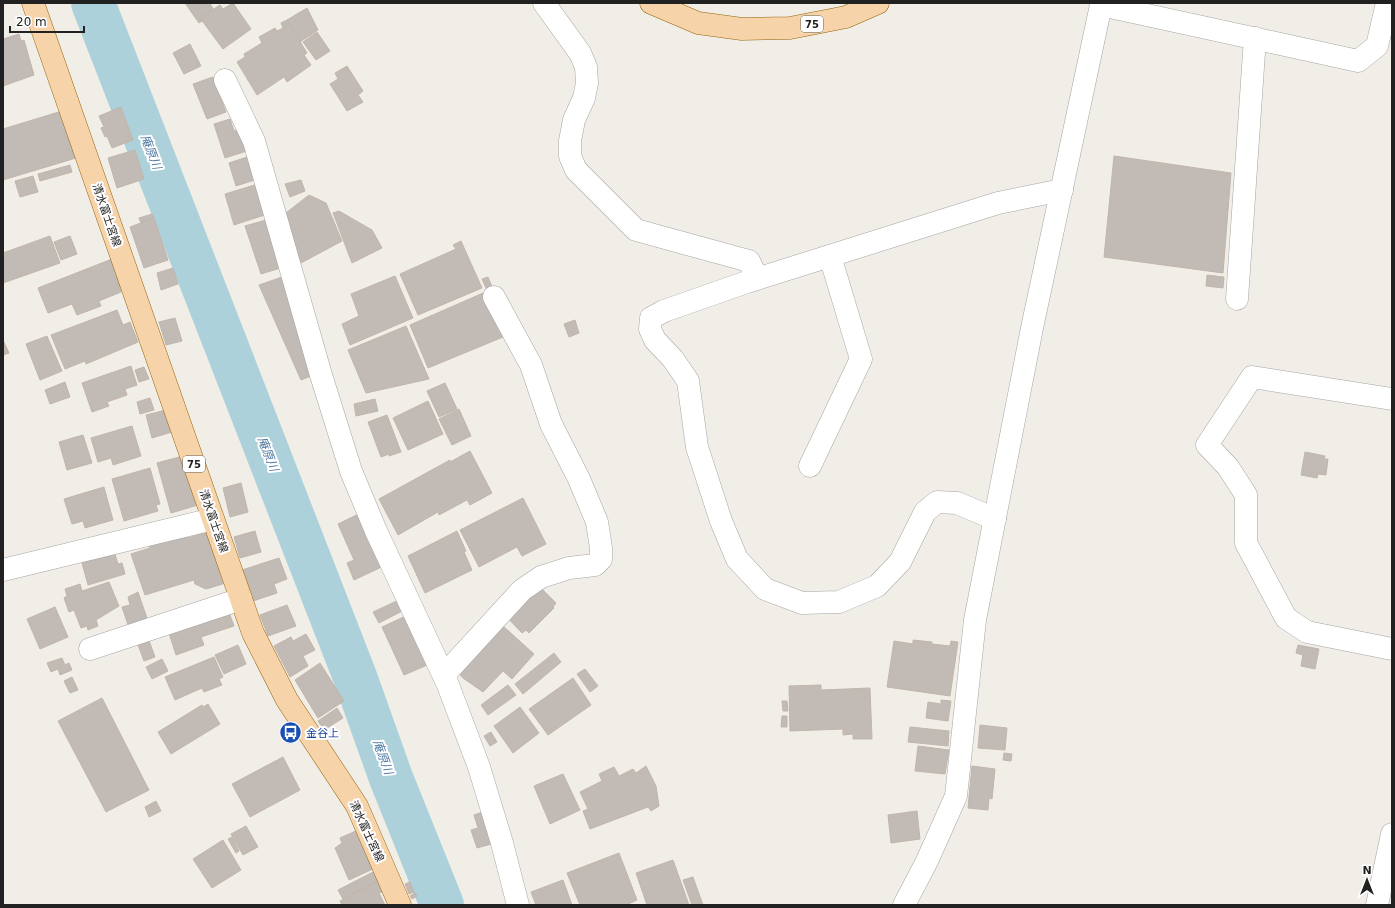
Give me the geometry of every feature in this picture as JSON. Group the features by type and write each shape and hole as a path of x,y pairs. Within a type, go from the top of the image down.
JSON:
{"main road":[{"name":"清水富士宮線","path":"33,3 253,633 287,700 358,806 400,905"},
{"name":"75","path":"650,3 698,23 742,29 790,28 846,17 878,3"}],"street":[{"path":"544,3 580,53 586,67 587,83 584,98 574,120 570,141 570,156 576,170 636,230 749,261 758,278"},
{"path":"904,905 927,861 956,796 975,620 1032,328 1101,5 1358,61 1377,46 1387,3"},
{"path":"1237,299 1254,38"},
{"path":"225,80 254,141 321,375 351,471 376,531 444,675 478,767 502,843 518,905"},
{"path":"994,519 957,503 937,502 925,512 900,562 877,586 839,602 802,603 765,589 737,559 721,521 697,447 688,381 673,359 655,340 650,329 651,318 664,311 758,278 998,203 1062,190"},
{"path":"810,466 861,359 830,256"},
{"path":"444,675 522,590 541,577 570,568 595,565 601,559 597,522 579,479 551,424 531,365 494,297"},
{"path":"1392,399 1252,377 1207,445 1228,467 1246,495 1246,543 1286,618 1307,632 1392,649"},
{"path":"3,570 213,519"},
{"path":"90,649 241,599"},
{"path":"1377,905 1392,834"}],"building":[{"path":"185,3 210,3 213,9 200,18 202,21 199,23"},
{"path":"233,3 251,29 223,49 200,18 220,5 223,9"},
{"path":"307,8 318,30 300,42 287,20"},
{"path":"287,20 307,53 304,55 311,65 287,82 284,77 257,95 237,62 245,57 244,54 262,43 259,37 275,28 277,31 283,28 281,23"},
{"path":"317,32 330,51 316,60 303,42"},
{"path":"19,34 21,41 24,40 34,75 3,86 3,39"},
{"path":"190,44 201,66 184,74 173,53"},
{"path":"347,66 363,91 358,95 363,102 347,111 330,84 338,79 335,73"},
{"path":"213,77 226,112 207,119 193,84"},
{"path":"121,107 133,140 112,148 107,136 105,137 101,128 104,127 99,116"},
{"path":"62,111 76,158 3,180 3,129"},
{"path":"230,119 234,131 243,128 250,150 225,158 214,124"},
{"path":"135,150 144,179 117,188 108,158"},
{"path":"253,155 261,178 236,186 229,163"},
{"path":"1114,156 1231,173 1223,273 1104,257"},
{"path":"70,165 72,172 40,181 38,174"},
{"path":"33,176 38,192 20,197 15,181"},
{"path":"301,180 305,191 290,197 285,184"},
{"path":"261,183 271,213 234,225 225,194"},
{"path":"309,195 326,203 342,241 301,263 283,228 282,216"},
{"path":"339,211 372,230 382,248 352,263 333,213"},
{"path":"152,214 154,219 141,223 139,218"},
{"path":"154,218 168,260 144,268 130,227"},
{"path":"273,218 287,266 261,274 245,226"},
{"path":"50,236 60,263 3,283 3,253"},
{"path":"70,236 77,254 61,260 54,242"},
{"path":"461,241 482,288 418,315 400,274 456,249 453,245"},
{"path":"112,259 121,292 99,301 101,306 77,315 72,304 48,313 38,288"},
{"path":"173,268 178,284 161,290 157,273"},
{"path":"1207,275 1224,277 1223,288 1206,286"},
{"path":"285,276 316,374 301,380 259,285"},
{"path":"395,276 413,318 350,345 342,324 359,316 351,294"},
{"path":"488,277 495,294 490,297 482,279"},
{"path":"483,293 503,337 428,368 410,325"},
{"path":"117,310 123,325 130,322 138,342 86,364 85,361 65,369 51,335"},
{"path":"175,318 182,341 166,345 159,322"},
{"path":"575,320 579,333 569,337 564,324"},
{"path":"406,326 429,379 366,393 348,350"},
{"path":"47,336 62,371 40,380 26,344"},
{"path":"3,340 9,353 3,355"},
{"path":"131,366 137,385 125,389 127,395 107,402 109,406 92,412 82,383"},
{"path":"144,367 149,379 139,382 135,370"},
{"path":"65,382 70,397 50,404 45,390"},
{"path":"445,383 457,409 439,417 427,391"},
{"path":"150,398 154,410 140,414 137,402"},
{"path":"375,399 378,411 356,416 354,404"},
{"path":"428,401 443,434 408,450 393,418"},
{"path":"459,409 471,436 452,445 439,419"},
{"path":"166,410 172,432 152,438 146,415"},
{"path":"387,415 401,452 381,457 368,422"},
{"path":"132,426 141,456 113,465 111,458 98,462 91,438"},
{"path":"83,435 92,463 67,470 59,442"},
{"path":"470,451 492,493 470,505 467,500 439,515 438,512 398,535 379,499 450,460 450,462"},
{"path":"1305,452 1325,456 1324,459 1328,459 1326,475 1318,474 1317,478 1301,475"},
{"path":"183,456 198,505 171,513 157,463"},
{"path":"150,468 160,504 156,505 158,511 124,521 112,479"},
{"path":"241,483 248,512 230,517 223,488"},
{"path":"104,487 113,520 85,528 83,521 72,524 64,499"},
{"path":"523,498 546,544 522,556 517,547 479,567 460,530"},
{"path":"365,511 388,564 354,580 347,563 354,560 338,524"},
{"path":"255,531 261,552 240,558 234,537"},
{"path":"457,531 466,551 464,552 472,570 425,593 408,556"},
{"path":"207,532 223,584 206,589 195,584 194,580 145,595 131,554 150,548 149,544 187,533 188,538"},
{"path":"115,554 118,564 122,563 125,574 88,585 82,563"},
{"path":"279,558 287,579 274,584 277,593 253,601 242,570"},
{"path":"109,582 119,606 96,620 98,626 88,630 87,626 81,628 74,610 69,612 64,598 67,596 65,589 80,584 82,591"},
{"path":"537,584 556,603 553,607 554,608 529,633 526,630 522,633 503,613"},
{"path":"138,592 148,621 129,628 122,607 130,605 128,597"},
{"path":"401,599 406,609 379,623 373,612"},
{"path":"287,605 296,626 268,636 260,615"},
{"path":"55,607 68,637 40,649 27,619"},
{"path":"227,607 234,626 201,637 204,645 176,655 167,627"},
{"path":"410,614 432,663 404,675 382,627"},
{"path":"503,626 534,654 512,679 503,671 483,692 463,678 455,669"},
{"path":"306,634 315,650 303,656 308,666 290,677 274,646 291,637 293,641"},
{"path":"148,638 155,657 144,661 137,642"},
{"path":"913,640 950,646 951,641 958,642 950,696 887,687 894,641 913,644"},
{"path":"238,645 246,664 224,674 215,655"},
{"path":"1298,645 1319,649 1315,669 1301,666 1303,655 1296,653"},
{"path":"554,653 561,662 523,694 515,684"},
{"path":"214,657 223,677 219,679 222,685 204,692 202,688 175,700 165,677"},
{"path":"62,658 65,665 69,663 72,670 60,675 58,669 51,672 47,663"},
{"path":"162,659 168,671 152,679 146,667"},
{"path":"320,663 344,701 318,718 295,680"},
{"path":"585,669 598,686 590,692 577,674"},
{"path":"72,677 78,690 70,693 64,681"},
{"path":"573,678 591,705 548,735 529,709"},
{"path":"508,685 516,695 488,715 481,705"},
{"path":"821,685 821,690 870,688 872,739 853,739 853,734 843,735 843,729 790,731 789,686"},
{"path":"102,698 149,790 106,812 58,721"},
{"path":"941,700 951,701 948,721 926,718 928,702 941,704"},
{"path":"782,701 787,701 788,711 783,711"},
{"path":"208,704 220,724 171,754 158,732 202,705 203,707"},
{"path":"520,707 539,733 513,753 494,726"},
{"path":"337,708 343,718 324,730 318,721"},
{"path":"782,716 787,716 787,727 781,727"},
{"path":"980,725 1007,728 1005,750 978,748"},
{"path":"910,727 949,731 948,746 908,742"},
{"path":"491,732 497,742 490,746 484,736"},
{"path":"918,746 949,750 945,774 915,771"},
{"path":"1004,753 1012,754 1011,761 1003,760"},
{"path":"283,757 300,790 250,817 232,784"},
{"path":"646,766 656,786 659,806 651,811 648,807 590,829 583,811 588,809 580,792 602,781 599,774 614,767 619,776 633,769 636,773"},
{"path":"972,766 995,769 992,799 989,798 988,810 968,808"},
{"path":"563,774 580,810 550,824 534,786"},
{"path":"156,801 161,811 149,817 145,807"},
{"path":"486,811 495,843 477,848 471,830 478,828 474,815"},
{"path":"917,811 920,839 891,843 888,815"},
{"path":"246,826 258,847 243,855 231,834"},
{"path":"358,830 375,868 349,880 335,848 342,843 340,838"},
{"path":"232,837 239,851 236,853 228,839"},
{"path":"223,840 241,870 212,888 193,859"},
{"path":"619,853 637,900 626,905 580,905 567,873"},
{"path":"673,860 689,905 647,905 636,873"},
{"path":"375,871 380,880 343,899 338,890"},
{"path":"693,877 703,905 692,905 683,880"},
{"path":"380,880 385,891 379,893 385,905 342,905 340,901"},
{"path":"563,880 572,905 536,905 531,892"},
{"path":"410,882 414,892 409,894 405,884"},
{"path":"415,893 417,896 412,899 410,896"}],"waterway":[{"name":"庵原川","path":"93,3 355,677 391,778 442,905"}],"place":[{"name":"金谷上","path":"291,733"}]}
